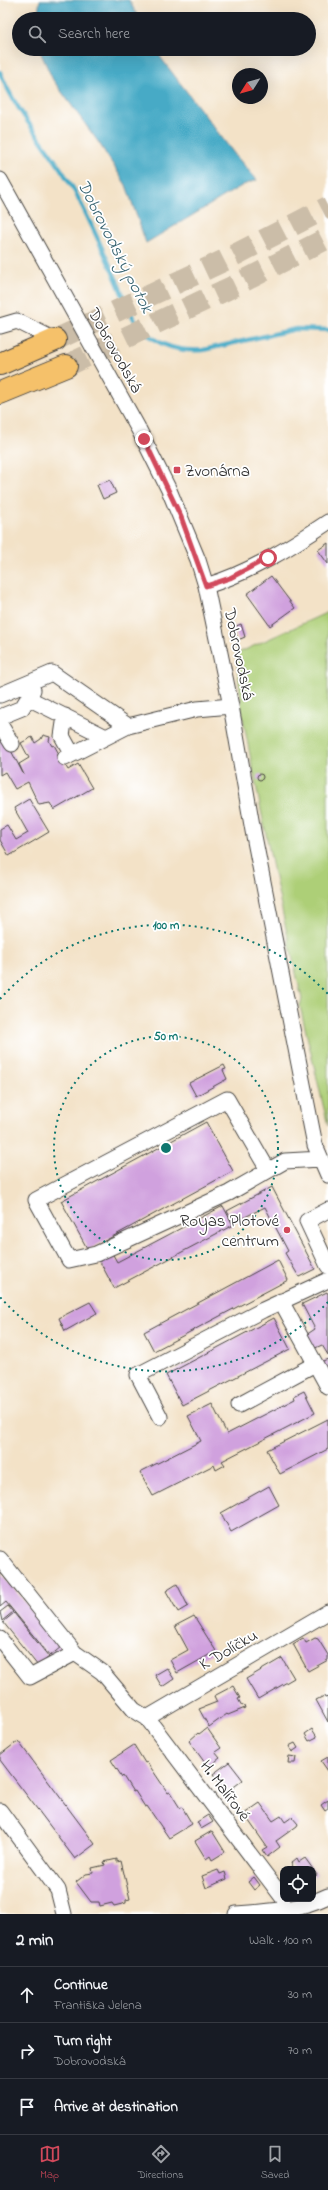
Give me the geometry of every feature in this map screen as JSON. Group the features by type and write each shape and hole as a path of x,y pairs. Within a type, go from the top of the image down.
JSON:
{"highway":[{"path":"0,364 54,340"},
{"path":"0,393 66,366"}],"street":[{"name":"Dobrovodská","path":"0,180 158,466 212,584 231,706 315,1145 328,1175"},
{"path":"0,326 17,321 54,340"},
{"path":"212,584 300,541 328,522"},
{"path":"0,695 52,673 128,726"},
{"path":"0,717 22,708 40,678"},
{"path":"28,698 106,737"},
{"path":"65,716 62,736 69,756 128,726 197,709 231,706"},
{"path":"0,724 12,744"},
{"path":"268,1170 227,1099 36,1200 69,1260 96,1254 229,1193 285,1161 321,1159"},
{"path":"328,1210 307,1221 328,1266"},
{"path":"160,1417 138,1376 281,1302 328,1280"},
{"path":"281,1302 328,1387"},
{"path":"239,1405 315,1364"},
{"path":"0,1559 75,1653 30,1677 0,1639"},
{"name":"K Dolíčku","path":"148,1718 328,1612"},
{"name":"H. Malířové","path":"75,1653 102,1672 134,1710 148,1718 288,1905"},
{"path":"0,1811 58,1890 64,1914"},
{"path":"236,1914 288,1905 313,1903 328,1896"}],"green space":[{"path":"328,612 328,1126 300,1006 302,999 277,888 247,740 240,703 236,654"}],"water":[{"path":"40,0 129,0 135,12 38,12"},
{"path":"42,56 160,56 236,156 257,180 243,185 146,243 126,185 99,143 53,80"}],"building":[{"path":"110,480 116,493 103,499 97,485"},
{"path":"328,543 328,564 318,550"},
{"path":"271,576 295,608 270,626 247,594"},
{"path":"241,624 245,637 238,640 234,627"},
{"path":"43,735 50,737 49,741 52,746 54,745 68,770 78,764 92,788 54,810 50,803 39,805 28,782 15,789 5,772 0,775 0,736 8,745 24,775 19,764 29,758 21,743 32,737 35,743 41,739"},
{"path":"260,774 263,777 260,780 257,777"},
{"path":"29,799 49,832 9,856 0,840 0,829 7,825 16,840 28,833 14,808"},
{"path":"224,1065 226,1069 223,1070 227,1079 196,1096 189,1083"},
{"path":"206,1122 233,1171 88,1250 61,1201"},
{"path":"272,1187 315,1269 299,1277 285,1253 288,1251 265,1207 233,1223 227,1211"},
{"path":"223,1206 233,1225 114,1288 98,1258 111,1251 117,1262"},
{"path":"278,1260 288,1280 154,1351 144,1332"},
{"path":"327,1292 328,1355 322,1345 313,1349 306,1335 315,1329 302,1304"},
{"path":"90,1302 97,1313 65,1331 59,1318"},
{"path":"274,1318 290,1349 182,1405 166,1375"},
{"path":"328,1359 328,1377 320,1362"},
{"path":"304,1391 315,1413 222,1461 225,1465 216,1470 214,1465 153,1496 140,1472 201,1441 188,1416 212,1404 227,1434 295,1399 294,1396"},
{"path":"328,1419 328,1449 280,1474 267,1450"},
{"path":"269,1486 279,1505 231,1532 221,1513"},
{"path":"0,1572 61,1647 50,1656 6,1602 0,1607"},
{"path":"177,1584 188,1606 178,1612 166,1591"},
{"path":"8,1606 13,1612 2,1621 0,1612"},
{"path":"14,1613 49,1657 38,1666 3,1622"},
{"path":"194,1616 216,1651 177,1673 170,1660 188,1650 175,1626"},
{"path":"303,1638 306,1643 315,1638 318,1639 328,1655 328,1660 308,1671 293,1644"},
{"path":"282,1658 294,1678 258,1699 246,1679"},
{"path":"167,1668 174,1679 162,1687 155,1675"},
{"path":"233,1686 240,1698 238,1699 245,1708 228,1715 227,1714 209,1727 199,1709 217,1702 214,1696"},
{"path":"324,1696 325,1698 328,1697 328,1722 316,1700"},
{"path":"207,1728 221,1748 215,1752 220,1758 208,1767 189,1741 198,1733 199,1734"},
{"path":"312,1729 317,1737 309,1741 305,1734"},
{"path":"18,1741 95,1844 75,1859 0,1760 0,1755"},
{"path":"295,1743 298,1748 292,1752 289,1746"},
{"path":"134,1745 145,1763 147,1762 168,1793 170,1792 180,1808 182,1807 192,1824 169,1838 147,1806 145,1807 135,1791 133,1792 111,1760"},
{"path":"289,1756 296,1757 295,1763 288,1763"},
{"path":"328,1757 328,1771 321,1761"},
{"path":"229,1762 243,1780 227,1792 213,1774"},
{"path":"328,1800 328,1809 325,1811 321,1805"},
{"path":"260,1803 273,1821 281,1816 285,1822 292,1817 298,1824 276,1841 280,1847 267,1857 262,1850 267,1847 244,1814"},
{"path":"208,1815 213,1822 201,1829 197,1822"},
{"path":"212,1831 225,1852 212,1860 210,1856 206,1859 195,1841"},
{"path":"297,1858 299,1862 305,1858 311,1866 292,1866 291,1863"},
{"path":"117,1859 117,1862 121,1861 130,1899 126,1900 126,1903 114,1906 112,1903 100,1906 99,1902 91,1902 76,1882 86,1874 93,1873 92,1868 105,1865 104,1862"},
{"path":"218,1870 220,1874 225,1872 227,1879 206,1888 202,1876"},
{"path":"254,1877 260,1885 254,1890 248,1882"}],"waterway":[{"name":"Dobrovodský potok","path":"0,72 16,103 74,190 86,213 131,315 138,325 152,338 168,346 176,348 185,350 203,350 296,329 328,330"}],"tunnel":[{"path":"55,340 223,261 328,207"},
{"path":"66,366 236,285 328,238"}],"place":[{"name":"Zvonárna","path":"177,470"},
{"name":"Royas Plotové centrum","path":"287,1230"}],"route":[{"path":"144,439 181,517 198,560 206,586 230,578 268,558"}]}
